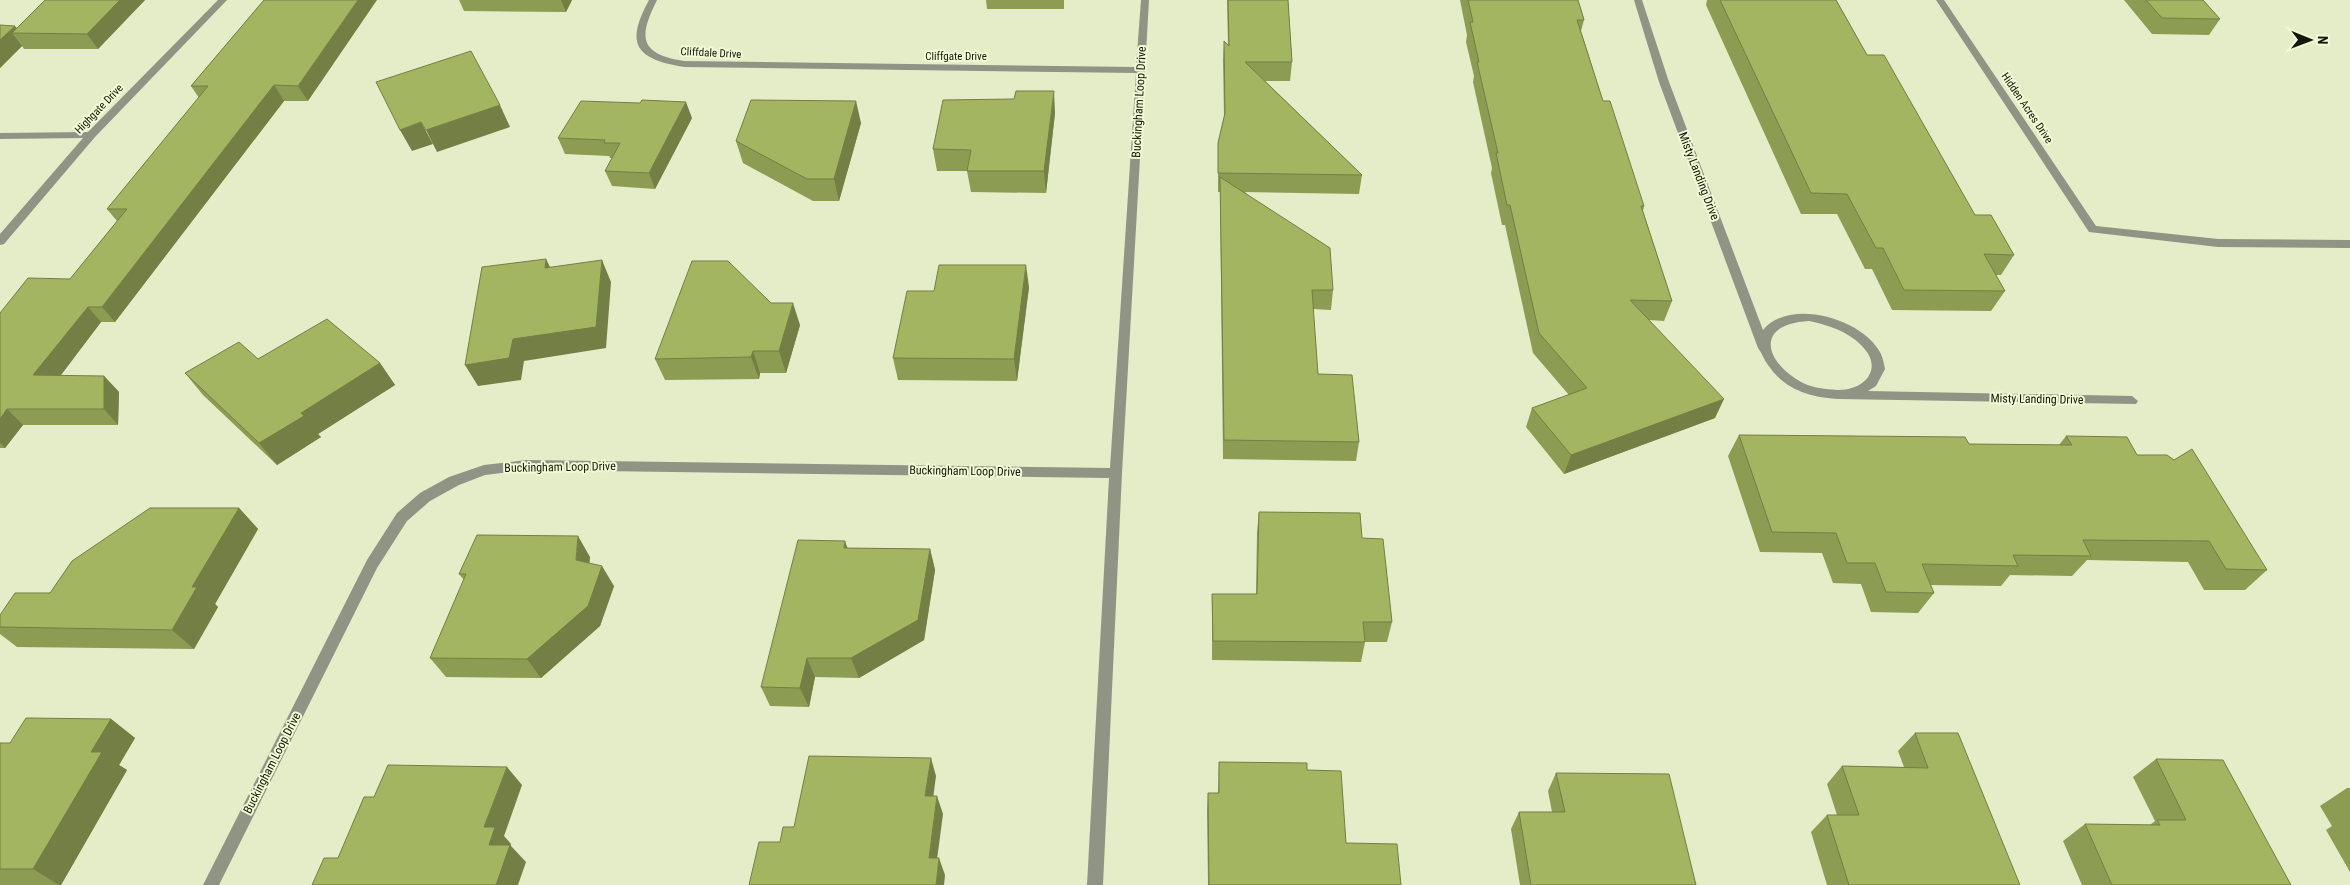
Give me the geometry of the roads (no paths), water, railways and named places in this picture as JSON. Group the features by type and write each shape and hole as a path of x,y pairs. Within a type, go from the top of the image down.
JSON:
{"street":[{"name":"Highgate Drive","path":"0,241 91,135 223,0"},
{"name":"Cliffdale Drive","path":"653,0 644,17 640,32 642,45 654,55 670,62 692,65 771,66"},
{"name":"Buckingham Loop Drive","path":"1095,885 1116,473 1145,0"},
{"name":"Misty Landing Drive","path":"1638,0 1664,82 1764,350"},
{"name":"Hidden Acres Drive","path":"1940,0 2093,229 2218,243 2350,244"},
{"name":"Cliffgate Drive","path":"771,66 1141,70"},
{"path":"0,136 91,135"},
{"path":"1809,316 1838,323 1855,333 1869,345 1879,366 1877,379 1867,389 1852,395 1827,393 1801,387 1778,371 1771,364 1764,350 1767,332 1777,323 1791,318 1809,316"},
{"name":"Misty Landing Drive","path":"1852,395 2132,401"},
{"name":"Buckingham Loop Drive","path":"211,885 372,564 402,517 425,496 454,481 484,470 534,465 1116,473"}]}
